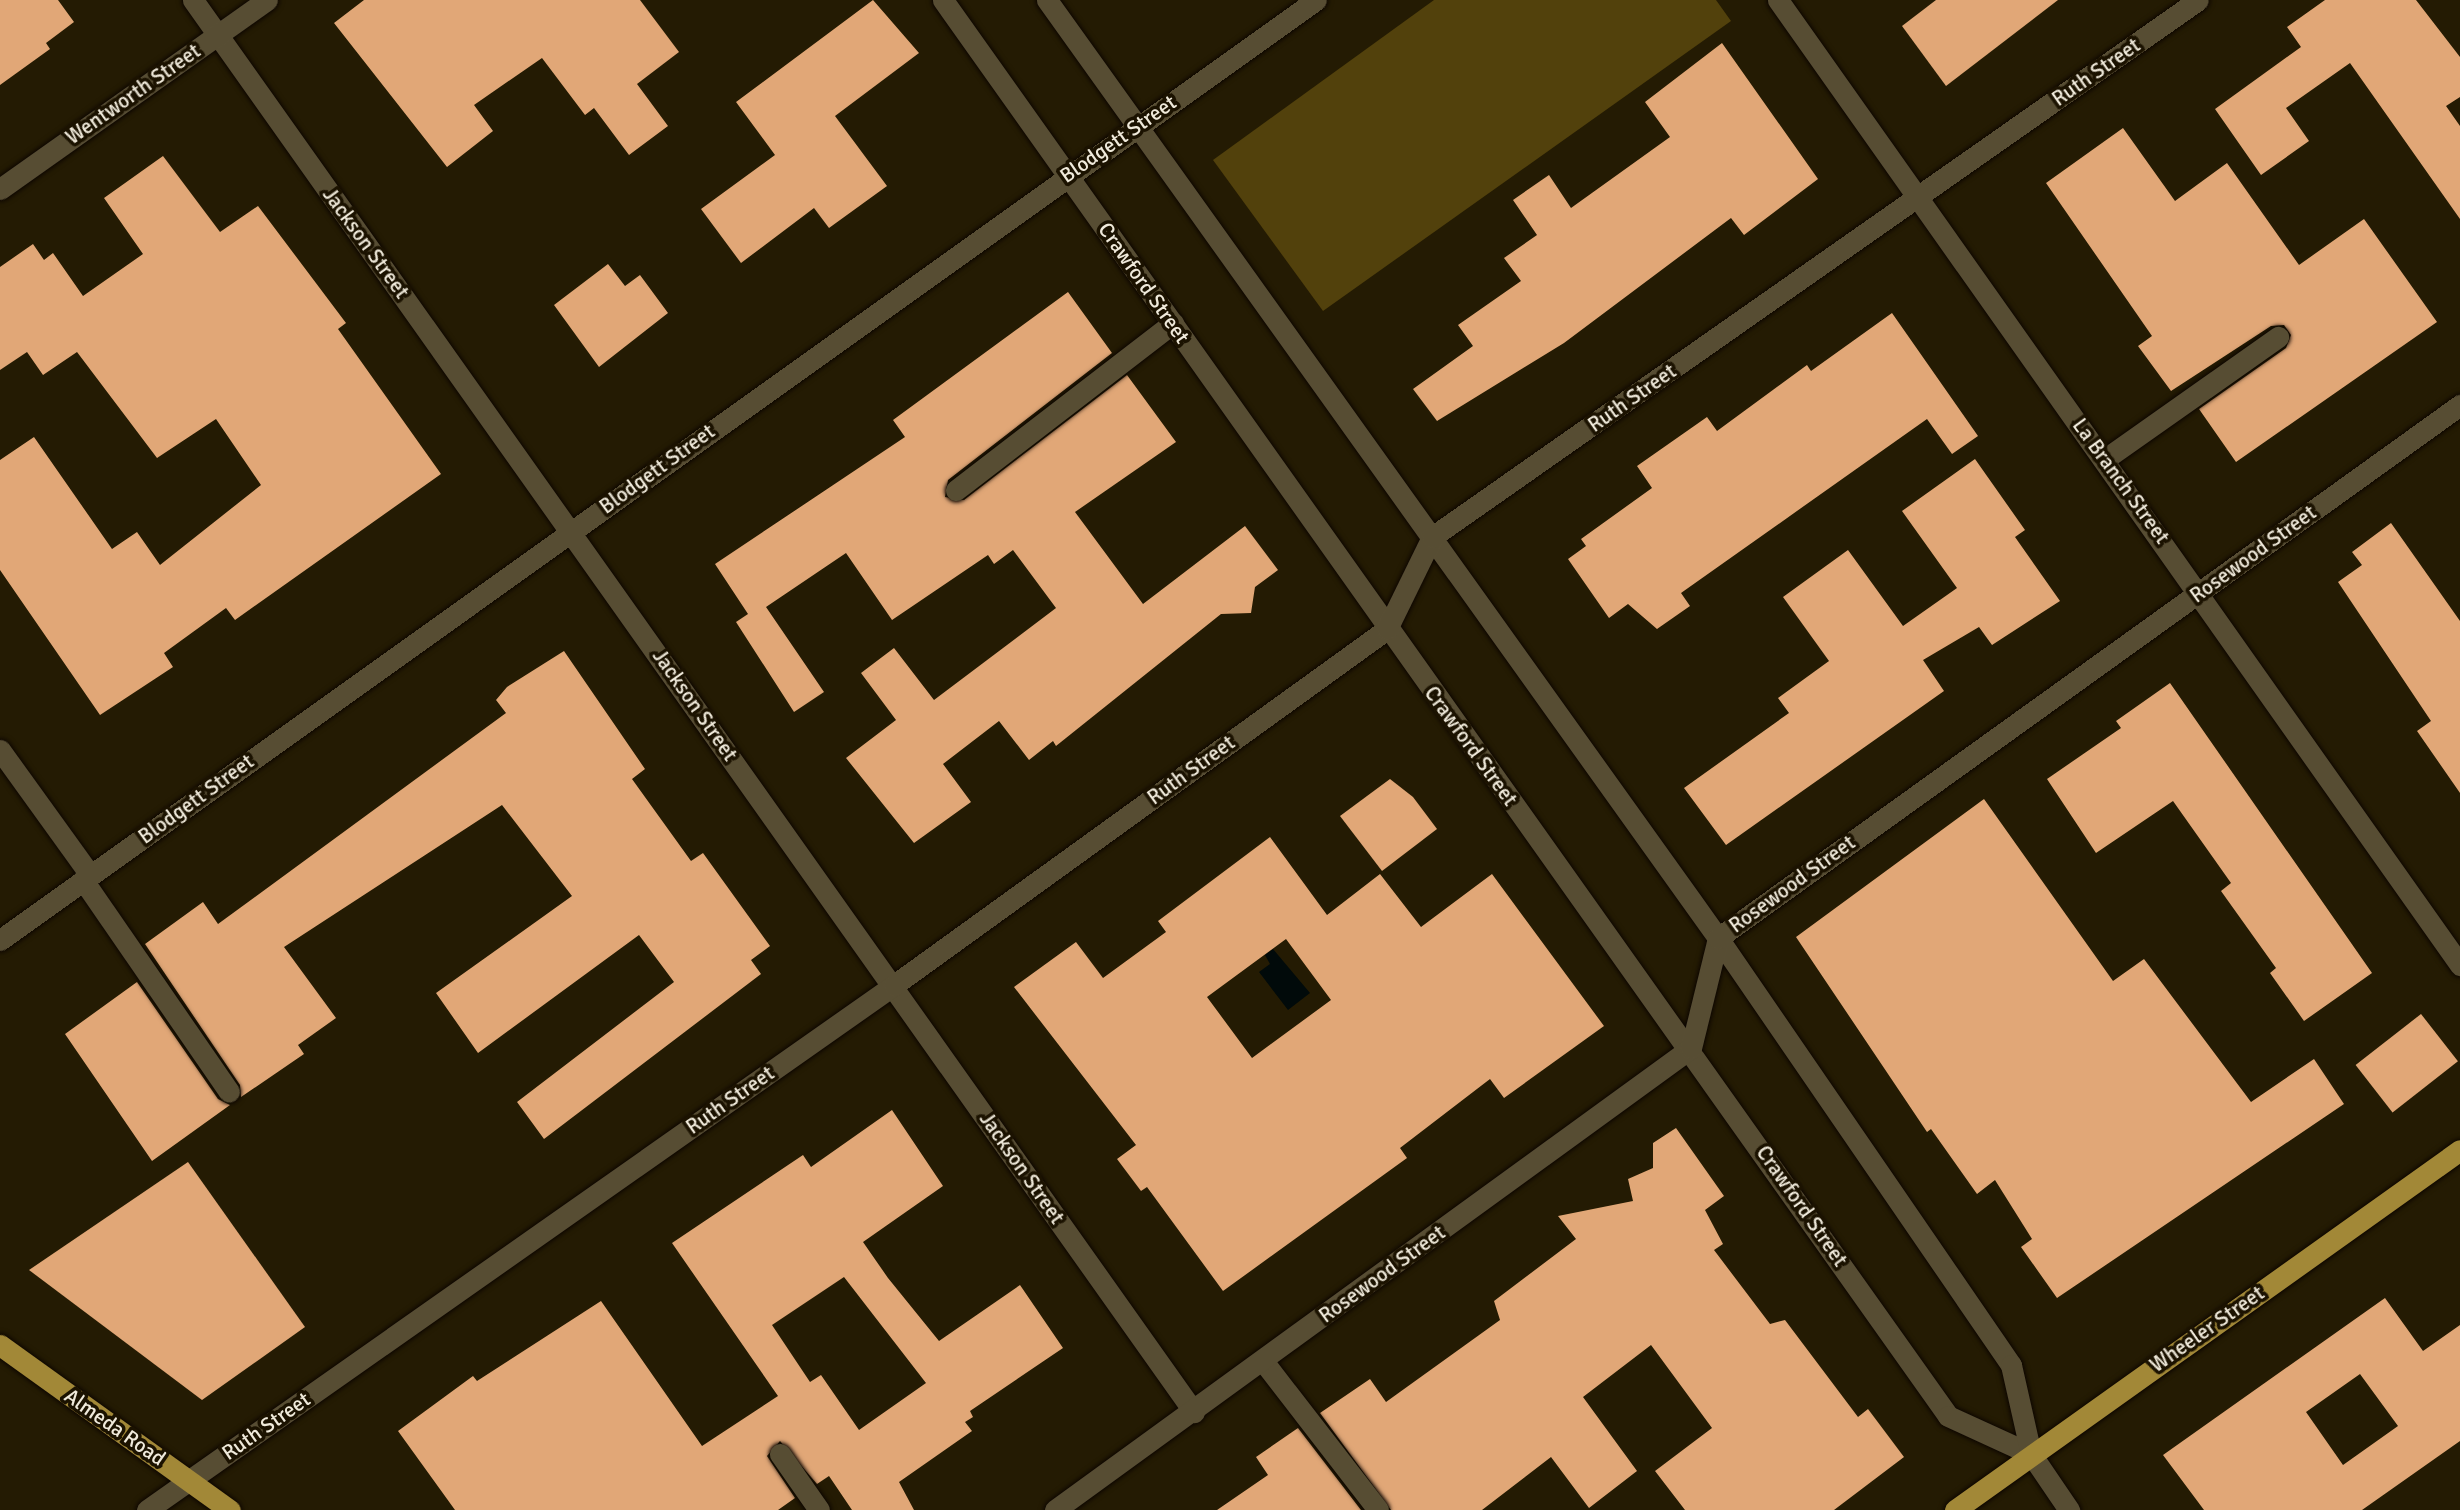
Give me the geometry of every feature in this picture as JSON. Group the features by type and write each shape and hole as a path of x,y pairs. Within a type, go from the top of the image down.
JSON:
{"main road":[{"name":"Wheeler Street","path":"1955,1510 2460,1150"},
{"name":"Almeda Road","path":"0,1345 230,1510"}],"street":[{"name":"Jackson Street","path":"193,0 572,530 1194,1412"},
{"name":"Wentworth Street","path":"0,189 267,0"},
{"name":"Crawford Street","path":"943,0 1387,629 1691,1048 1948,1416 2031,1454"},
{"path":"1047,0 1718,938 2011,1366 2031,1454 2069,1510"},
{"name":"Blodgett Street","path":"0,940 1137,125 1316,0"},
{"name":"La Branch Street","path":"1778,0 1917,199 2201,591 2460,965"},
{"name":"Ruth Street","path":"147,1510 894,985 1387,629 1432,537 2198,0"},
{"path":"956,490 1172,323"},
{"path":"2105,459 2278,337"},
{"name":"Rosewood Street","path":"1055,1510 1194,1412 1691,1048 1718,938 2460,405"},
{"path":"0,750 229,1091"},
{"path":"1263,1361 1378,1510"},
{"path":"780,1454 819,1510"}],"shaded area":[{"path":"1434,0 1716,0 1731,21 1323,311 1213,160"},
{"path":"1273,949 1310,993 1288,1010 1259,972 1270,964 1265,955"}],"building":[{"path":"0,0 58,0 74,22 46,43 50,49 0,85"},
{"path":"364,0 640,0 679,52 637,84 668,126 629,155 594,108 585,115 542,58 474,105 493,131 447,167 334,23"},
{"path":"873,0 919,53 835,116 887,186 829,228 814,208 741,263 701,209 775,155 736,102"},
{"path":"1936,0 2058,0 1946,86 1902,26"},
{"path":"2325,0 2416,0 2460,57 2460,97 2446,106 2460,126 2460,219 2350,63 2286,108 2309,141 2261,175 2215,109 2301,47 2287,27"},
{"path":"1722,43 1818,179 1744,235 1731,218 1564,343 1437,421 1413,389 1473,346 1458,325 1521,281 1504,258 1537,235 1513,200 1549,175 1571,208 1670,137 1645,102"},
{"path":"2123,128 2175,201 2227,163 2299,265 2364,219 2437,322 2236,462 2199,409 2286,348 2291,335 2284,325 2271,326 2171,391 2138,346 2152,336 2046,183"},
{"path":"163,156 220,232 258,206 346,323 338,329 441,474 235,620 226,608 164,653 173,667 100,715 0,570 0,460 34,437 112,549 137,532 160,565 261,485 216,419 157,458 77,352 43,375 27,352 0,370 0,267 33,244 44,260 53,253 83,296 143,254 104,198"},
{"path":"608,264 625,286 640,275 668,313 599,367 554,305"},
{"path":"1068,292 1112,353 948,480 945,497 964,500 1127,375 1176,442 1075,512 1143,604 1245,526 1278,570 1255,587 1251,613 1221,614 1056,746 1053,741 1029,760 999,721 943,764 971,802 914,843 846,758 896,720 861,673 894,648 934,700 1056,608 1013,550 994,564 988,555 892,620 846,553 766,607 824,692 794,712 736,622 748,614 715,564 905,437 893,420"},
{"path":"1892,313 1978,436 1952,454 1927,419 1681,593 1690,606 1657,629 1628,604 1609,618 1568,559 1586,546 1581,539 1652,488 1637,466 1707,417 1717,431 1807,365 1811,371"},
{"path":"1975,459 2025,530 2015,537 2060,601 1992,645 1979,627 1923,660 1944,691 1726,845 1684,788 1789,713 1778,698 1829,661 1783,597 1848,550 1903,626 1957,588 1902,511"},
{"path":"2391,523 2460,621 2460,793 2417,731 2431,721 2338,582 2362,565 2352,552"},
{"path":"564,651 645,769 632,779 691,861 703,853 770,946 751,960 761,974 544,1139 517,1102 674,982 639,935 478,1053 436,993 572,896 502,805 284,947 336,1018 298,1045 304,1054 241,1097 240,1085 145,944 203,902 218,924 506,713 496,700 507,687"},
{"path":"2170,683 2372,973 2304,1021 2270,973 2276,968 2221,891 2231,883 2173,801 2096,853 2047,779 2121,728 2116,721"},
{"path":"1390,779 1413,797 1437,829 1382,871 1340,816"},
{"path":"1984,799 2113,981 2144,959 2251,1102 2314,1059 2344,1104 2057,1298 2021,1247 2032,1239 1995,1180 1977,1194 1931,1129 1927,1132 1796,937"},
{"path":"1270,837 1327,915 1380,874 1421,927 1492,874 1604,1026 1504,1098 1490,1079 1400,1148 1407,1158 1223,1291 1147,1187 1141,1191 1117,1159 1136,1145 1014,987 1076,942 1103,978 1166,932 1158,921","holes":["1286,939 1331,1000 1252,1058 1207,997"]},
{"path":"137,982 218,1099 230,1105 152,1161 65,1034"},
{"path":"2421,1014 2458,1061 2393,1112 2356,1065"},
{"path":"892,1110 943,1186 863,1242 888,1278 939,1341 1020,1285 1063,1348 970,1411 973,1417 965,1422 972,1431 899,1482 914,1510 852,1510 829,1476 817,1484 780,1441 767,1456 795,1498 778,1510 455,1510 398,1431 473,1376 477,1381 601,1301 702,1446 778,1396 672,1243 803,1155 811,1167","holes":["844,1277 926,1383 859,1430 821,1375 810,1382 772,1325"]},
{"path":"1676,1128 1724,1196 1705,1210 1723,1244 1714,1250 1770,1324 1785,1320 1858,1417 1868,1409 1904,1457 1834,1510 1685,1510 1655,1471 1712,1428 1651,1345 1583,1397 1637,1471 1589,1508 1551,1457 1482,1510 1391,1510 1320,1413 1370,1379 1386,1402 1500,1320 1494,1301 1576,1239 1558,1216 1633,1201 1628,1179 1653,1168 1653,1143"},
{"path":"188,1162 305,1327 202,1400 29,1270"},
{"path":"2385,1298 2423,1351 2460,1325 2460,1441 2362,1510 2204,1510 2163,1455","holes":["2360,1374 2398,1426 2343,1465 2306,1412"]},
{"path":"1298,1428 1361,1510 1217,1510 1268,1475 1256,1457"}]}
